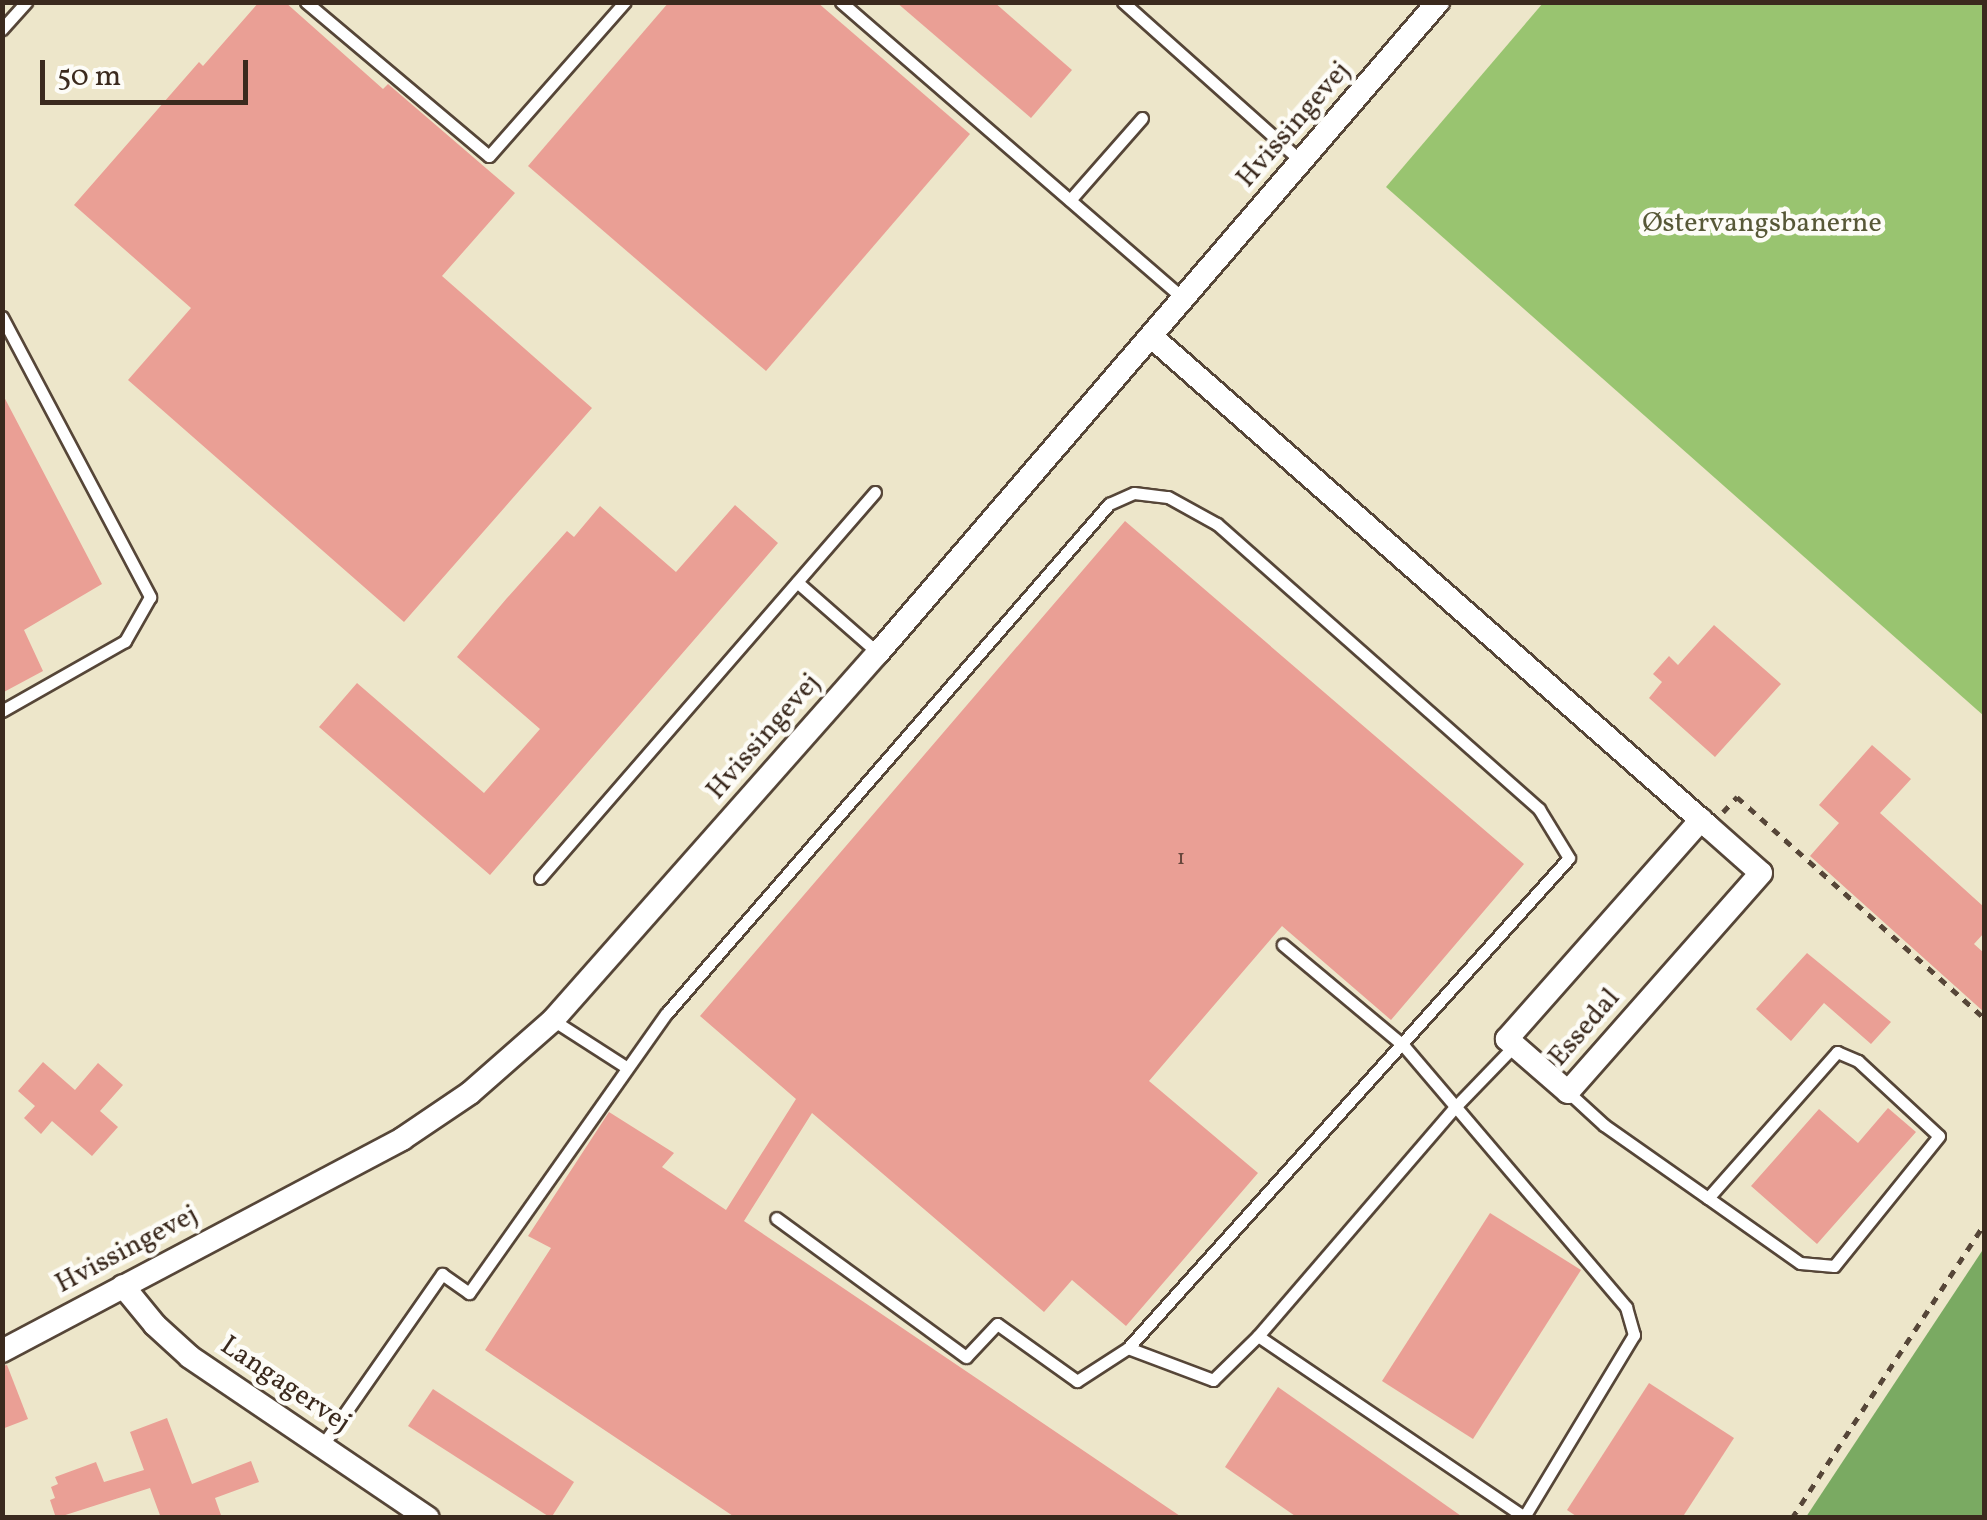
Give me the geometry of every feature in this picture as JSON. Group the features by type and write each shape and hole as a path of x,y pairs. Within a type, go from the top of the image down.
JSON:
{"street":[{"name":"Hvissingevej","path":"2,1350 402,1139 470,1093 554,1020 1152,337 1438,2"},
{"name":"Essedal","path":"1152,337 1705,823 1761,873 1568,1092 1507,1039 1705,823"},
{"name":"Langagervej","path":"123,1286 155,1325 190,1357 428,1518"}],"lane":[{"path":"2,29 26,2"},
{"path":"306,2 489,156 625,2"},
{"path":"841,2 1184,299"},
{"path":"1123,2 1302,162"},
{"path":"1070,200 1142,118"},
{"path":"2,317 150,598 125,641 2,711"},
{"path":"540,878 876,492"},
{"path":"322,1446 442,1274 469,1293 666,1014 1109,504 1134,493 1168,497 1216,524 1540,809 1569,858 1404,1046 1128,1348 1077,1381 997,1324 966,1357 776,1218"},
{"path":"797,582 878,652"},
{"path":"1258,1336 1525,1517 1634,1335 1626,1307 1404,1046 1283,945"},
{"path":"554,1020 626,1067"},
{"path":"1128,1348 1212,1380 1258,1336 1457,1105 1514,1046"},
{"path":"1568,1092 1604,1125 1800,1263 1834,1266 1940,1136 1858,1061 1837,1052 1708,1198"}],"path":[{"path":"1705,823 1736,797 1984,1018"},
{"path":"1792,1518 1984,1225"}],"green space":[{"name":"Østervangsbanerne","path":"1543,3 1984,3 1984,716 1386,187"},
{"path":"1984,1248 1984,1517 1806,1517"}],"building":[{"path":"259,2 285,2 383,89 388,84 515,193 442,276 592,408 404,622 128,380 191,308 74,205 199,62 203,66"},
{"path":"669,2 817,2 970,134 766,371 528,166"},
{"path":"896,2 994,2 1072,70 1031,118"},
{"path":"2,393 102,584 24,630 43,671 2,693"},
{"path":"735,505 778,543 490,875 319,727 357,683 484,793 540,729 457,657 507,598 567,531 574,537 600,506 676,572"},
{"path":"1125,521 1524,864 1391,1020 1282,926 1149,1081 1258,1173 1126,1326 1072,1280 1044,1312 812,1113 744,1221 1183,1518 736,1518 485,1350 551,1248 528,1236 609,1112 674,1153 662,1167 726,1210 796,1099 700,1016"},
{"path":"1714,625 1781,684 1715,757 1649,698 1662,682 1653,674 1669,656 1678,665"},
{"path":"1872,745 1911,779 1880,813 1984,907 1984,933 1974,944 1984,953 1984,1012 1810,856 1839,823 1819,805"},
{"path":"1807,953 1891,1022 1871,1044 1824,1003 1791,1041 1756,1009"},
{"path":"43,1062 75,1090 98,1063 123,1085 100,1111 118,1127 92,1156 52,1121 41,1134 24,1118 35,1106 18,1091"},
{"path":"1888,1108 1916,1132 1817,1244 1751,1186 1819,1109 1858,1143"},
{"path":"1490,1213 1581,1270 1473,1439 1382,1381"},
{"path":"7,1365 28,1419 2,1429 2,1366"},
{"path":"1649,1383 1734,1438 1682,1518 1579,1518 1567,1510"},
{"path":"1278,1387 1464,1518 1298,1518 1225,1467"},
{"path":"433,1389 574,1482 551,1518 408,1426"},
{"path":"167,1418 192,1484 251,1461 259,1482 215,1498 222,1518 161,1518 150,1488 56,1518 50,1500 55,1498 51,1487 58,1484 55,1477 96,1462 104,1482 144,1470 130,1432"}]}
